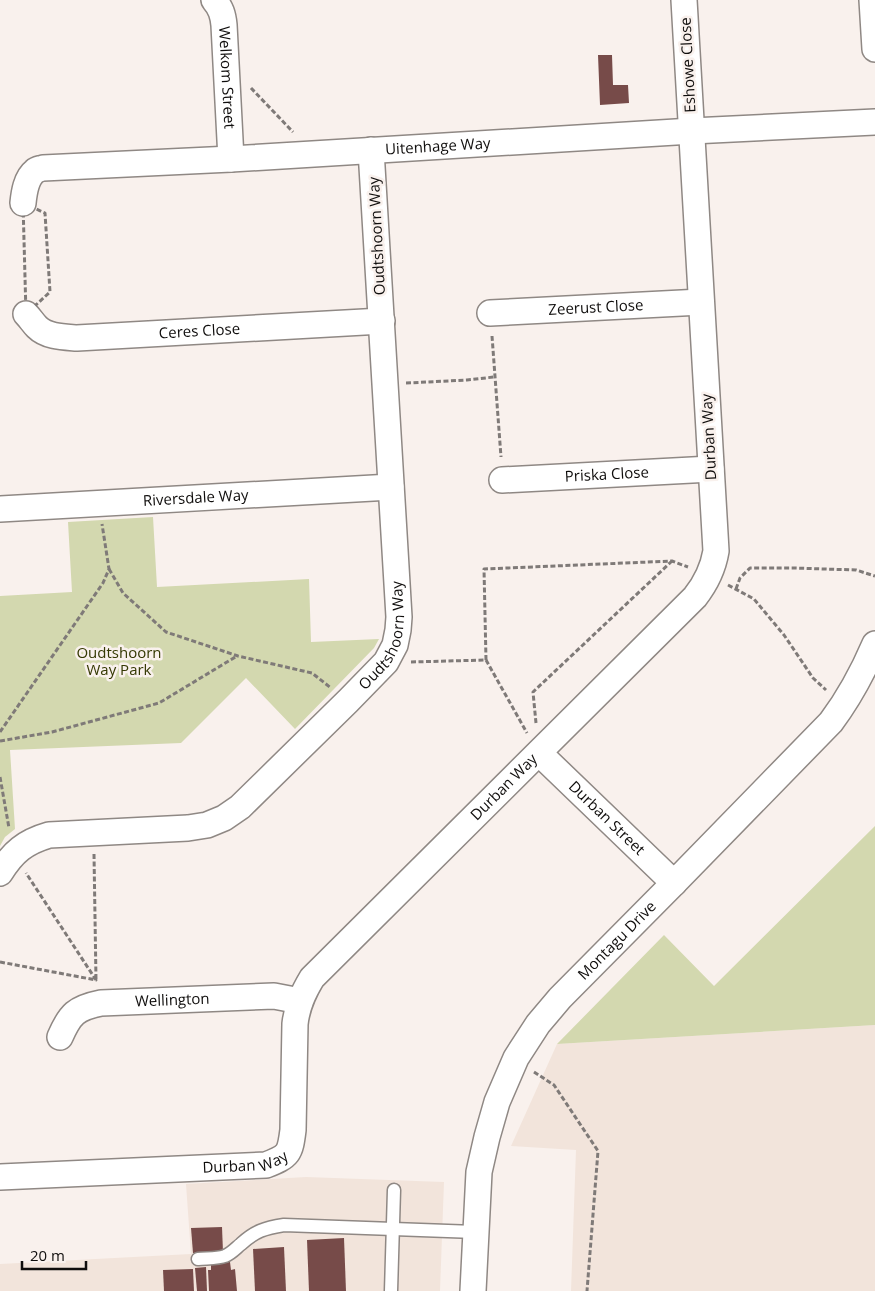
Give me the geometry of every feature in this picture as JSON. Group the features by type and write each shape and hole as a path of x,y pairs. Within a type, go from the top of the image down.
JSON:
{"street":[{"name":"Welkom Street","path":"214,0 223,13 231,159"},
{"name":"Eshowe Close","path":"684,0 692,131"},
{"path":"872,0 875,49"},
{"name":"Uitenhage Way","path":"23,203 29,179 34,171 43,168 875,122"},
{"name":"Durban Way","path":"0,1177 266,1165 281,1159 288,1152 293,1130 297,1012 305,989 312,978 703,587 709,576 716,551 692,131"},
{"name":"Oudtshoorn Way","path":"7,863 32,840 49,835 188,828 207,825 224,818 240,807 348,701 386,662 395,645 399,617 371,150"},
{"name":"Zeerust Close","path":"490,313 702,302"},
{"name":"Ceres Close","path":"26,314 37,328 46,333 55,336 77,338 382,321"},
{"name":"Priska Close","path":"502,480 711,469"},
{"name":"Riversdale Way","path":"0,509 391,487"},
{"name":"Montagu Drive","path":"472,1291 479,1172 497,1102 516,1058 538,1024 560,998 831,722 844,705 867,664 875,644"},
{"name":"Durban Street","path":"539,753 674,883"},
{"name":"Wellington","path":"60,1037 65,1025 73,1015 86,1006 99,992 274,996 300,1001"}],"lane":[{"path":"391,1291 394,1190"},
{"path":"198,1259 224,1256 257,1232 267,1227 284,1225 475,1232"}],"path":[{"path":"226,62 314,153"},
{"path":"23,203 45,213 50,292 26,314 23,203"},
{"path":"490,313 502,480"},
{"path":"385,384 495,377"},
{"path":"99,503 109,569 123,593 166,632 238,656 312,672 348,701"},
{"path":"539,753 533,692 672,561"},
{"path":"539,753 486,660 484,569 672,561 709,576 754,598 784,635 813,678 844,705"},
{"path":"736,589 740,578 750,568 856,570 875,576"},
{"path":"0,732 103,583 109,569"},
{"path":"0,741 52,732 159,703 238,656"},
{"path":"386,662 486,660"},
{"path":"0,777 7,863 99,992"},
{"path":"94,833 99,992"},
{"path":"0,962 99,992"},
{"path":"516,1058 554,1084 598,1151 587,1291"}],"shaded area":[{"path":"875,1025 875,1291 571,1291 576,1150 511,1146 557,1044"},
{"path":"306,1177 444,1182 440,1291 0,1291 0,1264 191,1254 186,1184"}],"green space":[{"name":"Oudtshoorn Way Park","path":"153,517 157,587 309,579 311,642 379,639 374,648 295,729 246,678 181,743 10,750 15,829 5,837 0,846 0,596 72,592 68,522"},
{"path":"875,826 875,1025 557,1044 664,935 714,986"}],"building":[{"path":"598,55 612,55 613,85 628,85 629,103 600,105"},
{"path":"222,1227 223,1252 193,1253 191,1228"},
{"path":"344,1238 346,1291 309,1291 307,1240"},
{"path":"284,1247 286,1291 255,1291 253,1249"},
{"path":"230,1262 231,1270 235,1269 237,1291 209,1291 208,1270 211,1270 211,1263"},
{"path":"206,1267 207,1291 197,1291 195,1268"},
{"path":"193,1269 194,1291 164,1291 163,1270"}]}
